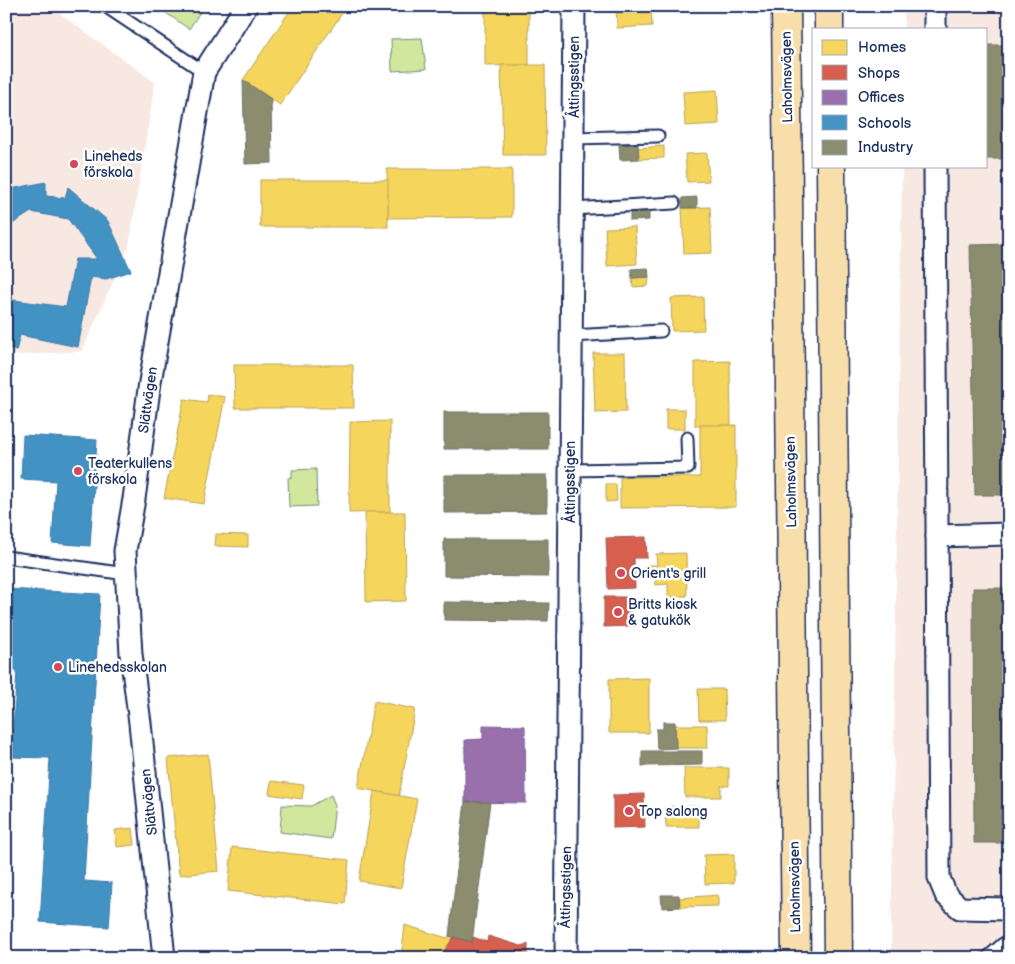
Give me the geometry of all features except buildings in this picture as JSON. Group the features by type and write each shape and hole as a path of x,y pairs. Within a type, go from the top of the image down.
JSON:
{"highway":[{"name":"Laholmsvägen","path":"786,6 796,958"},
{"path":"829,6 829,28"},
{"path":"831,168 838,958"}],"street":[{"name":"Slättvägen","path":"164,958 140,723 131,654 125,551 147,399 204,72 246,6"},
{"name":"Åttingsstigen","path":"566,958 574,6"},
{"path":"935,6 935,28"},
{"path":"936,168 939,878 946,895 960,908 1009,909"},
{"path":"937,536 1009,534"}],"lane":[{"path":"105,6 204,72"},
{"path":"573,138 658,136"},
{"path":"572,209 674,203"},
{"path":"571,336 661,331"},
{"path":"570,470 688,468 687,438"},
{"path":"6,557 126,574"},
{"path":"987,958 1003,944 1009,944"}],"shaded area":[{"name":"Lineheds förskola","path":"6,6 49,6 155,82 129,246 82,351 6,356"},
{"path":"904,6 1009,6 1009,958 891,958 902,168 988,168 988,28 904,28"}],"green space":[{"path":"156,6 204,6 189,29"},
{"path":"422,38 426,69 392,71 391,39"},
{"path":"316,469 317,506 289,507 288,478 292,477 292,470"},
{"path":"331,795 335,805 331,839 280,832 282,805 311,806"}],"place":[{"name":"Lineheds förskola","path":"74,164"},
{"name":"Teaterkullens förskola","path":"78,471"},
{"name":"Orient's grill","path":"621,573"},
{"name":"Britts kiosk & gatukök","path":"618,612"},
{"name":"Linehedsskolan","path":"58,667"},
{"name":"Top salong","path":"629,811"}]}
